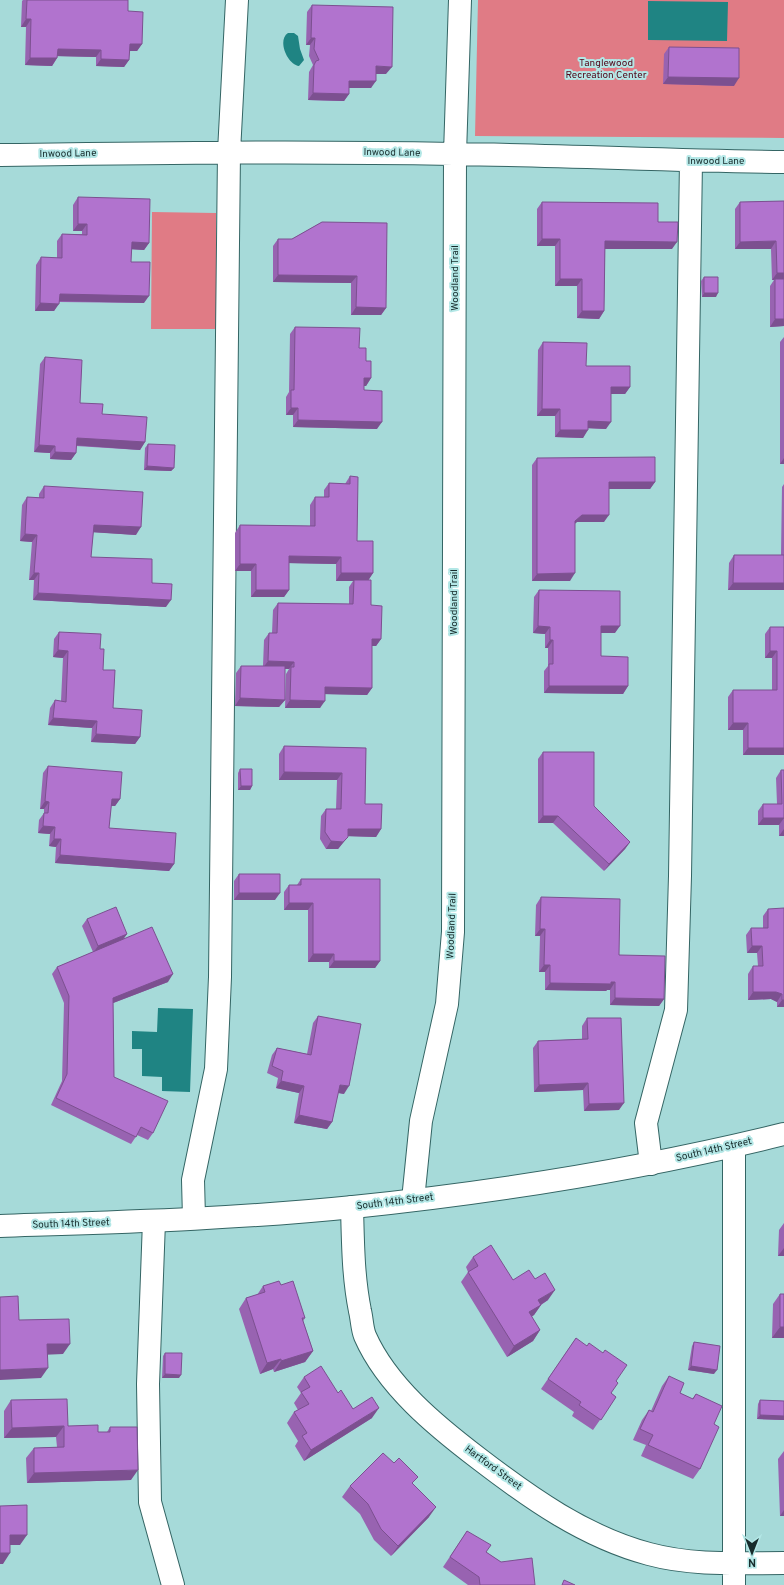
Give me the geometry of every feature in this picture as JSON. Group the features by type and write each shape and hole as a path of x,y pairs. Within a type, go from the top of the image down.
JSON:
{"street":[{"path":"194,1218 193,1180 216,1069 220,977 228,152 237,0"},
{"name":"Woodland Trail","path":"413,1200 421,1120 447,1004 453,932 455,154 460,0"},
{"name":"Inwood Lane","path":"0,155 228,152 455,154 691,161 784,162"},
{"path":"651,1164 646,1123 676,1010 680,860 691,161"},
{"name":"South 14th Street","path":"0,1226 154,1221 352,1207 413,1200 554,1181 651,1164 734,1147 784,1134"},
{"path":"734,1147 734,1585"},
{"name":"Hartford Street","path":"352,1207 354,1279 365,1335 389,1376 443,1431 506,1479 566,1519 600,1536 648,1554 688,1562 784,1563"},
{"path":"154,1221 148,1384 150,1502 173,1585"}],"green space":[{"name":"Tanglewood Recreation Center","path":"478,0 784,0 784,138 475,136"},
{"path":"152,212 216,213 216,329 151,329"}],"water":[{"path":"648,1 728,2 727,41 648,40"},
{"path":"288,33 294,33 298,36 300,49 304,60 299,66 287,57 283,46 283,41"},
{"path":"158,1008 193,1009 190,1092 162,1091 162,1077 142,1076 142,1049 132,1049 132,1031 157,1032"}],"building":[{"path":"27,0 128,0 128,11 143,12 142,44 130,44 129,60 101,59 101,50 58,49 57,58 30,58 31,19 26,19"},
{"path":"312,5 393,7 392,67 376,66 376,81 349,81 349,94 313,93 314,65 316,61 319,60 314,49 315,38 311,38"},
{"path":"669,47 739,48 739,78 668,77"},
{"path":"78,197 150,199 149,243 132,242 131,262 150,262 149,296 60,294 59,304 40,303 41,257 62,258 62,234 87,235 87,224 78,224"},
{"path":"784,201 784,273 777,273 776,241 740,242 740,202"},
{"path":"542,202 658,203 658,222 678,222 677,242 605,241 604,311 582,311 582,279 560,279 560,239 542,239"},
{"path":"322,222 387,223 386,308 356,307 357,276 278,275 278,239 292,239"},
{"path":"704,277 718,277 718,293 704,293"},
{"path":"775,279 784,279 784,319 775,319"},
{"path":"295,327 360,328 359,348 366,348 366,361 371,361 371,378 364,378 364,390 382,391 382,422 298,420 298,408 291,408 291,390 294,390"},
{"path":"543,342 587,343 586,366 630,366 630,387 611,387 611,422 588,421 588,430 560,430 560,409 542,409"},
{"path":"45,357 82,360 80,403 103,404 102,414 147,417 145,442 77,438 76,453 55,452 55,446 39,445"},
{"path":"148,444 175,445 174,468 147,466"},
{"path":"655,457 655,482 609,482 609,515 582,515 575,521 575,573 537,574 537,458"},
{"path":"350,476 358,477 357,541 373,541 373,573 341,573 341,557 289,556 289,590 256,590 256,564 240,564 240,525 315,526 315,497 329,497 329,483 350,484"},
{"path":"44,486 143,492 141,527 94,525 91,557 152,559 152,583 172,584 171,600 38,593 39,573 34,573 37,535 25,534 27,497 44,498"},
{"path":"734,555 784,555 784,583 733,583"},
{"path":"354,580 371,580 371,605 382,606 381,639 372,639 372,688 325,687 325,701 290,700 291,667 294,667 294,662 268,661 269,633 277,633 278,603 353,604"},
{"path":"539,590 620,591 620,626 601,626 601,656 628,657 628,686 549,686 549,664 553,664 553,640 550,640 550,627 538,626"},
{"path":"770,627 784,627 784,748 748,748 748,723 733,723 733,690 777,690 777,651 770,651"},
{"path":"59,632 101,634 100,649 104,649 103,670 115,670 113,708 142,710 140,737 96,734 97,721 53,718 55,700 66,702 68,651 58,650"},
{"path":"241,666 285,666 285,700 240,698"},
{"path":"284,746 366,748 365,804 382,804 381,829 348,829 348,837 343,842 331,841 325,832 326,809 341,809 342,773 284,772"},
{"path":"543,752 594,752 594,806 630,842 609,864 558,816 543,816"},
{"path":"48,766 122,772 120,799 112,799 109,828 176,833 174,864 60,855 61,839 54,839 55,827 43,826 44,813 48,813 49,802 45,801"},
{"path":"240,769 252,769 252,786 241,786"},
{"path":"781,770 784,770 784,818 763,818 763,804 782,804"},
{"path":"239,874 280,874 280,893 239,893"},
{"path":"301,879 380,879 380,961 334,961 334,954 313,954 313,903 289,903 289,885 301,885"},
{"path":"541,897 620,899 619,955 665,956 664,999 615,998 615,982 611,982 611,984 550,983 550,965 544,965 545,929 540,929"},
{"path":"116,907 127,934 98,946 87,919"},
{"path":"784,908 784,1000 782,1000 782,994 776,992 753,992 753,966 763,966 762,946 752,946 751,928 768,928 768,909"},
{"path":"152,927 173,974 113,998 114,1077 168,1101 153,1133 141,1127 136,1137 56,1098 67,1074 69,996 57,967"},
{"path":"318,1016 361,1024 349,1086 340,1085 332,1122 299,1115 304,1086 281,1081 283,1071 272,1066 277,1048 311,1055"},
{"path":"587,1018 621,1018 624,1103 589,1104 588,1083 539,1085 538,1041 588,1039"},
{"path":"491,1245 513,1280 529,1270 535,1279 545,1273 555,1290 538,1300 541,1305 529,1312 540,1330 514,1346 468,1272 478,1266 473,1257"},
{"path":"279,1281 281,1285 293,1281 305,1318 302,1318 313,1351 281,1361 281,1359 267,1363 246,1298 265,1292 263,1286"},
{"path":"780,1294 784,1294 784,1327 780,1327"},
{"path":"18,1296 19,1320 69,1319 70,1344 47,1344 48,1368 0,1370 0,1297"},
{"path":"576,1338 587,1346 589,1343 603,1353 605,1350 627,1365 616,1381 618,1383 611,1393 616,1397 601,1420 579,1405 581,1402 548,1379"},
{"path":"694,1342 720,1346 717,1370 691,1366"},
{"path":"165,1353 182,1353 181,1375 165,1374"},
{"path":"321,1366 338,1393 341,1390 353,1409 372,1397 379,1408 311,1450 302,1436 307,1433 294,1412 309,1404 301,1392 310,1387 304,1377"},
{"path":"669,1376 684,1383 680,1393 693,1399 696,1394 722,1406 714,1424 719,1427 700,1469 648,1445 653,1435 640,1429 649,1410 653,1412"},
{"path":"67,1399 68,1426 98,1425 98,1432 110,1432 110,1427 137,1427 138,1470 34,1473 34,1448 64,1447 64,1426 12,1428 11,1400"},
{"path":"760,1400 784,1401 784,1416 760,1415"},
{"path":"383,1453 394,1463 399,1458 418,1477 412,1483 436,1507 398,1546 381,1529 368,1504 350,1486"},
{"path":"27,1505 27,1535 10,1535 10,1553 0,1553 0,1506"},
{"path":"467,1531 491,1545 486,1552 501,1562 532,1558 535,1585 480,1585 479,1577 450,1557"},
{"path":"564,1580 575,1585 562,1585"}]}
